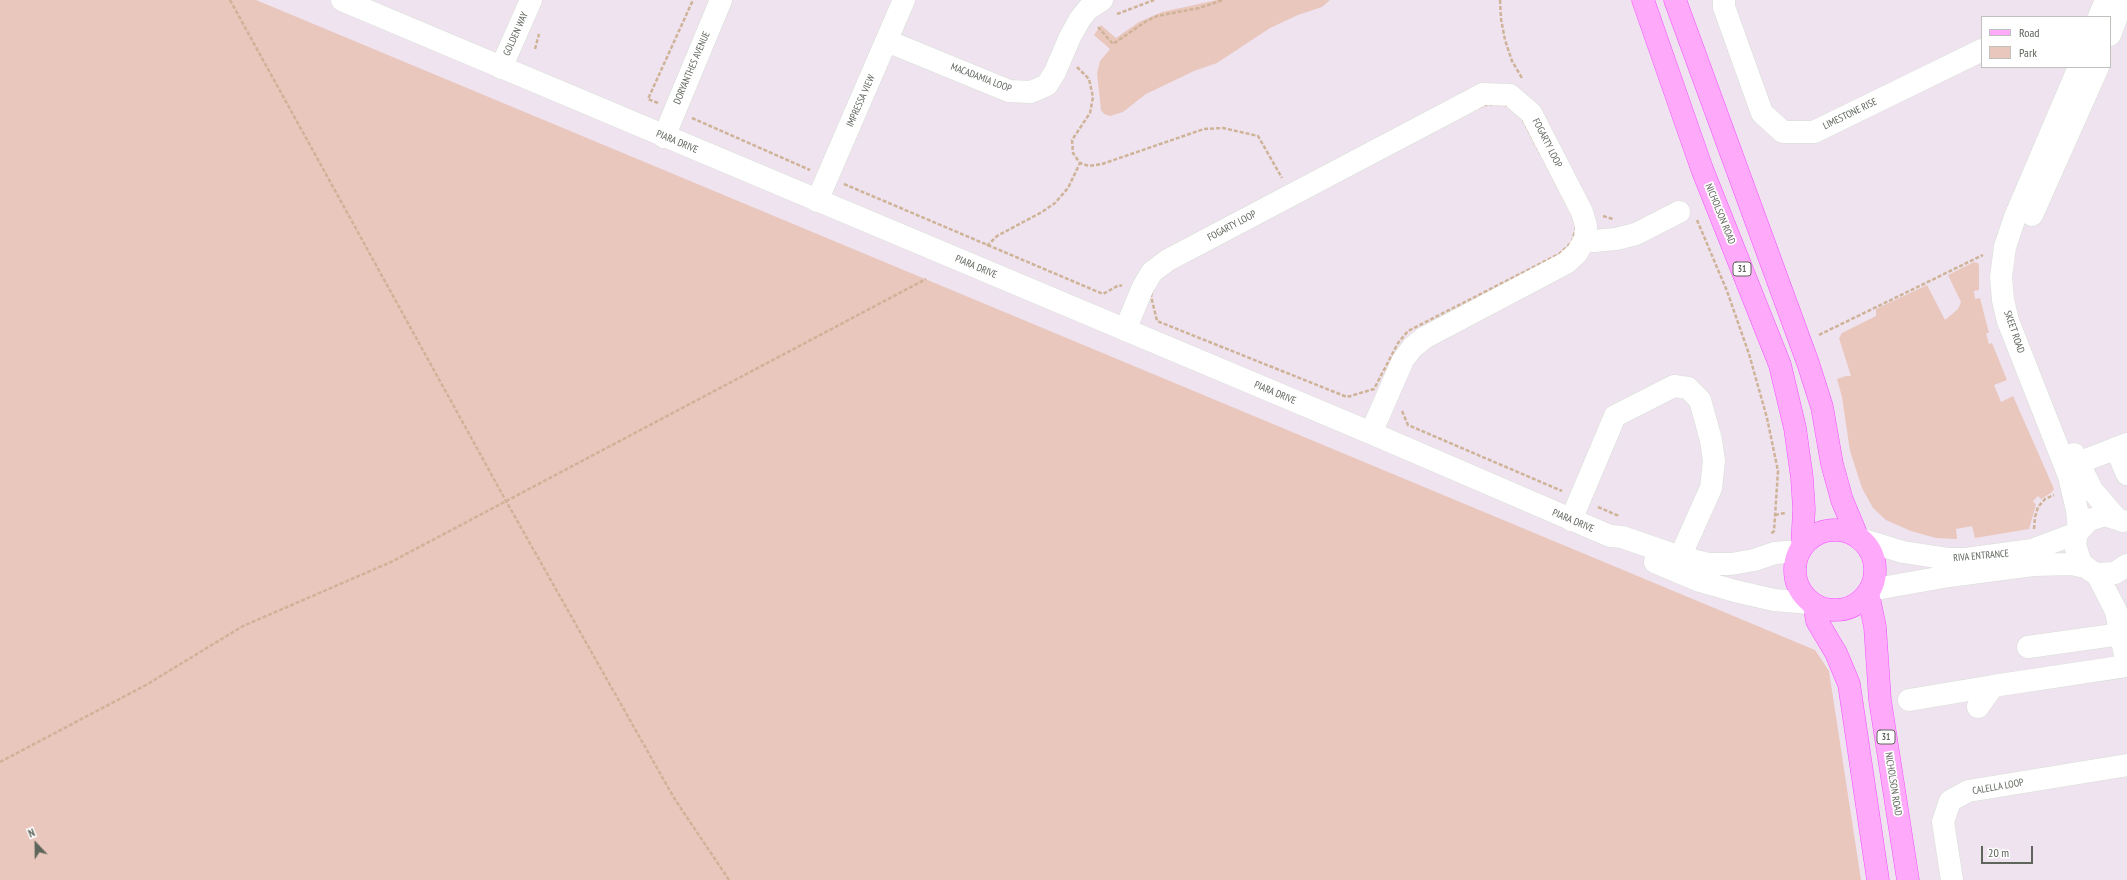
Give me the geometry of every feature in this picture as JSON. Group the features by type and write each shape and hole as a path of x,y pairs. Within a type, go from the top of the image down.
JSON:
{"main road":[{"name":"NICHOLSON ROAD","path":"1643,0 1702,169 1780,365 1795,428 1802,478 1804,509 1801,549"},
{"name":"31","path":"1675,0 1808,363 1822,407 1834,472 1842,500 1858,538 1868,547 1875,564 1874,578 1869,592"},
{"path":"1801,549 1808,540 1823,532 1840,530 1858,538"},
{"name":"31","path":"1801,549 1794,569 1796,582 1802,594 1813,604 1817,621 1836,653 1849,684 1878,880"},
{"name":"NICHOLSON ROAD","path":"1869,592 1875,627 1880,700 1908,880"},
{"path":"1813,604 1822,609 1839,610 1855,605 1869,592"}],"street":[{"name":"PIARA DRIVE","path":"342,0 664,137 1371,433 1610,536 1622,537 1680,557 1708,564 1731,564 1754,560 1776,553 1801,549"},
{"name":"GOLDEN WAY","path":"501,68 531,0"},
{"name":"DORYANTHES AVENUE","path":"664,137 721,0"},
{"name":"IMPRESSA VIEW","path":"817,201 904,0"},
{"name":"LIMESTONE RISE","path":"1724,0 1724,7 1762,113 1783,132 1814,132 1981,50"},
{"path":"2111,32 2123,0"},
{"name":"MACADAMIA LOOP","path":"887,41 1009,90 1031,92 1047,85 1055,72 1070,37 1080,19 1088,9 1107,8"},
{"name":"SKEET ROAD","path":"2098,68 2023,235 2016,279 2019,307 2025,331 2078,463 2092,490 2124,522"},
{"name":"SKEET ROAD","path":"2077,69 2015,217 2005,248 2001,277 2003,300 2008,321 2070,476 2076,504 2078,532 2076,552 2091,571 2116,611"},
{"name":"FOGARTY LOOP","path":"1124,330 1145,294 1152,272 1168,260 1293,198 1483,94 1510,95 1531,113 1582,212 1586,226 1585,239"},
{"path":"1371,433 1378,394 1402,360 1412,348 1424,338 1566,263 1578,253 1585,239 1594,241 1616,239 1636,234 1687,213"},
{"path":"1571,520 1615,416 1674,386 1688,388 1700,400 1711,440 1714,461 1711,488 1680,557"},
{"path":"2078,463 2122,446 2127,474"},
{"path":"2078,532 2085,523 2095,517 2106,515 2124,522"},
{"name":"RIVA ENTRANCE","path":"1858,538 1904,552 1949,559 1966,559 2032,550 2078,532"},
{"name":"PIARA DRIVE","path":"1610,536 1619,546 1700,581 1774,600 1813,604"},
{"name":"RIVA ENTRANCE","path":"1869,592 1949,576 2033,565 2072,564 2091,571 2115,573 2126,566"},
{"path":"1910,700 2127,666 2116,611 2126,566"},
{"path":"2028,647 2121,634"},
{"path":"1978,706 1993,686"},
{"name":"CALELLA LOOP","path":"1952,880 1944,822 1950,802 1968,791 2127,765"}],"path":[{"path":"230,0 506,501 674,798 729,880"},
{"path":"693,0 648,99 987,246 1103,294 1119,285 1145,294 1157,321 1347,397 1378,394"},
{"path":"1107,8 1154,0"},
{"path":"1096,25 1113,44 1140,25 1157,16 1200,8 1223,0"},
{"path":"1093,31 1099,21"},
{"path":"1075,72 1080,60"},
{"path":"1077,67 1089,79 1093,97 1090,114 1072,140 1073,153 1080,163 1089,166 1102,164 1204,130 1223,128 1258,136 1293,198"},
{"path":"1145,294 1154,285 1164,270 1293,198 1484,105 1499,104 1510,106 1521,116 1573,215 1576,227 1572,242 1559,254 1408,331 1398,343 1374,389 1378,394 1399,406 1408,425 1622,517"},
{"path":"987,246 997,236 1056,203 1068,188 1080,163"},
{"path":"1687,213 1727,290 1749,354 1767,418 1778,471 1774,531 1770,536"},
{"path":"1819,335 1983,255"},
{"path":"0,762 146,685 244,626 391,562 926,279"},
{"path":"2034,532 2034,517 2038,507 2046,499 2056,494"}],"green space":[{"path":"0,0 256,0 1815,650 1829,671 1861,880 0,880"},
{"path":"1217,0 1330,0 1322,7 1298,15 1270,28 1217,63 1194,71 1146,94 1123,112 1110,116 1104,114 1101,110 1097,73 1100,61 1110,49 1094,35 1101,25 1116,38 1139,22 1162,12"},
{"path":"1974,262 1978,263 1979,266 1979,290 1974,291 1975,299 1980,298 1989,333 1986,333 1989,344 1992,343 2007,380 1994,385 2001,402 2013,396 2054,489 2051,493 2041,499 2038,496 2033,501 2036,505 2029,529 1975,538 1972,526 1956,529 1957,539 1936,538 1911,531 1886,520 1873,508 1862,488 1850,451 1842,397 1837,379 1851,376 1839,338 1842,333 1876,316 1876,309 1927,285 1945,320 1958,309 1961,302 1948,275"}]}
